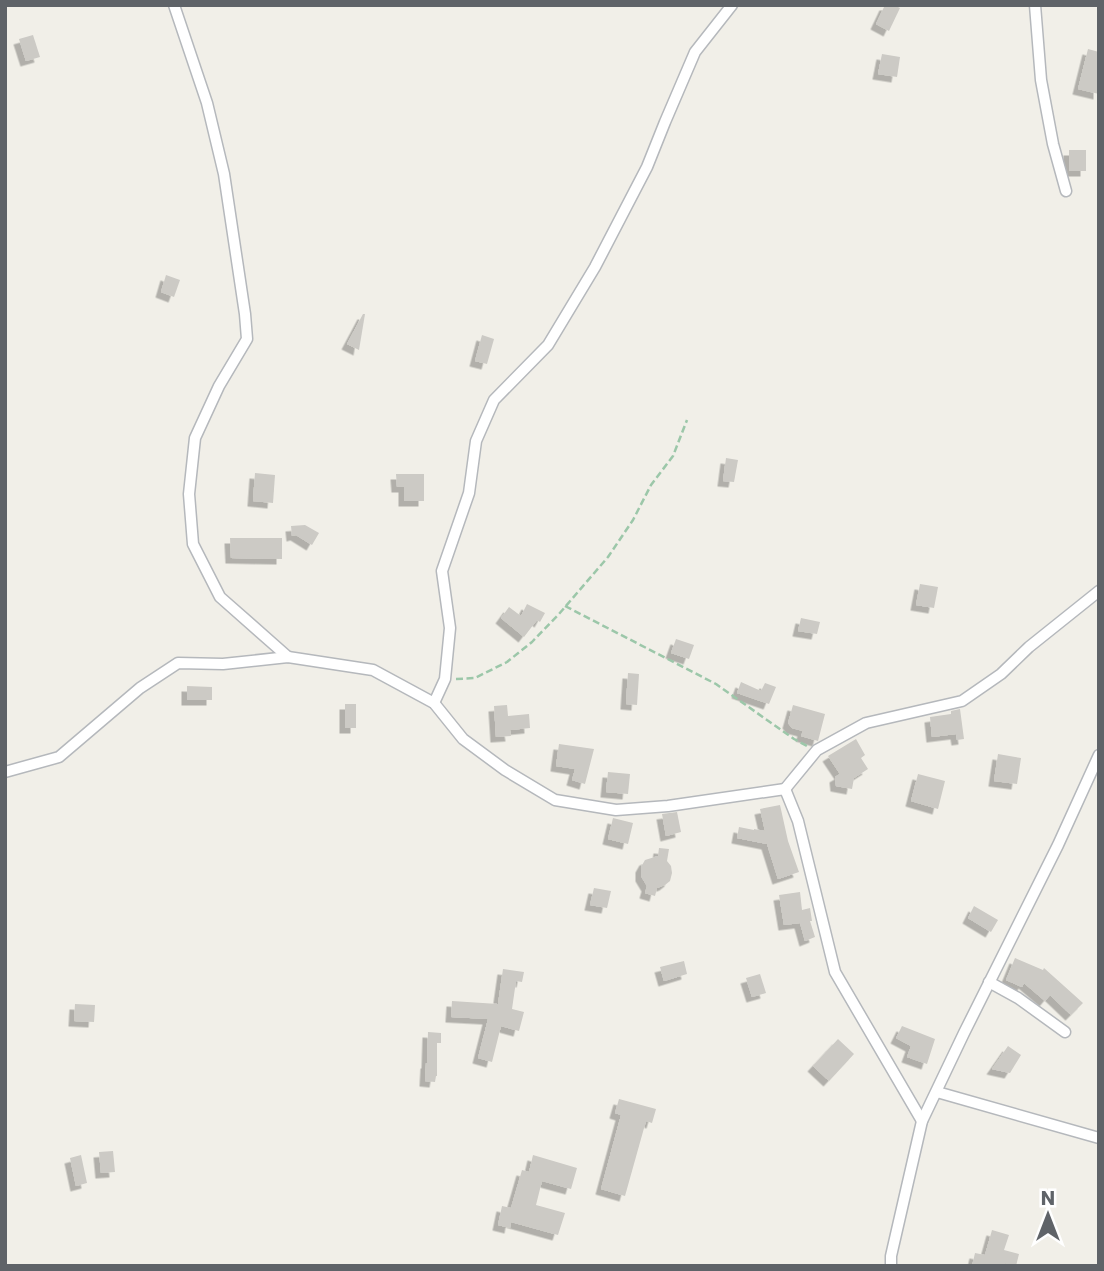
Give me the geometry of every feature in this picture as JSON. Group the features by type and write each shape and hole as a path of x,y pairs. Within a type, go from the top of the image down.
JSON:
{"street":[{"path":"174,5 207,103 224,174 247,339 219,386 195,438 189,494 193,544 220,597 288,657"},
{"path":"435,703 445,679 450,628 442,571 469,493 476,442 494,400 548,345 595,267 647,167 695,52 732,5"},
{"path":"1035,5 1041,80 1053,144 1066,191"},
{"path":"5,772 60,757 140,688 178,663 223,664 288,657 373,670 435,703 463,738 505,770 555,800 616,810 668,806 785,789 817,750 866,723 962,701 1001,674 1099,591"},
{"path":"891,1266 922,1121 1058,845 1099,755"},
{"path":"785,789 798,821 835,972 922,1121"},
{"path":"989,982 1018,998 1065,1032"},
{"path":"937,1092 1099,1138"}],"path":[{"path":"445,679 475,678 507,662 532,642 608,557 673,456 687,420"},
{"path":"565,606 716,684 793,739 817,750"}],"building":[{"path":"885,5 900,8 889,31 876,24"},
{"path":"33,35 40,57 26,61 19,39"},
{"path":"1088,49 1099,52 1099,94 1078,89"},
{"path":"882,54 900,57 897,77 878,74"},
{"path":"1069,150 1086,150 1086,171 1069,171"},
{"path":"166,275 180,280 174,297 161,292"},
{"path":"365,314 359,350 347,344"},
{"path":"482,335 494,339 487,364 475,361"},
{"path":"726,458 738,460 734,482 723,481"},
{"path":"255,473 275,475 273,503 253,501"},
{"path":"396,474 424,474 424,501 404,501 404,487 397,487"},
{"path":"305,525 319,533 312,545 296,535 292,536 291,526"},
{"path":"230,538 282,538 282,559 231,558"},
{"path":"920,584 938,587 934,608 916,605"},
{"path":"527,604 545,613 540,622 537,620 524,637 501,618 509,607 521,616"},
{"path":"801,618 820,622 817,634 798,631"},
{"path":"676,639 694,645 689,659 671,653"},
{"path":"628,673 639,674 637,705 626,704"},
{"path":"741,682 761,691 765,683 776,687 769,704 737,693"},
{"path":"187,686 212,687 212,700 187,700"},
{"path":"345,704 356,704 356,728 345,728"},
{"path":"507,705 508,716 529,714 530,728 510,730 511,736 496,737 494,706"},
{"path":"793,705 825,714 818,741 801,736 803,731 792,728 788,723"},
{"path":"960,709 964,739 957,740 956,734 932,737 930,717 951,714 951,711"},
{"path":"856,739 865,755 861,758 868,769 854,778 852,789 836,786 835,777 840,774 828,756"},
{"path":"559,744 594,749 585,784 572,780 575,769 556,766"},
{"path":"998,754 1021,758 1017,784 994,781"},
{"path":"608,772 630,774 628,794 606,792"},
{"path":"918,774 945,781 938,809 911,801"},
{"path":"780,805 788,841 799,872 778,879 767,844 737,838 739,827 765,831 760,809"},
{"path":"677,812 681,832 666,836 662,814"},
{"path":"613,818 633,823 628,844 608,839"},
{"path":"659,848 669,849 667,861 672,873 670,881 657,888 655,896 645,893 647,886 641,876 641,867 645,860 658,856"},
{"path":"594,888 611,891 607,908 590,905"},
{"path":"800,892 802,910 810,908 810,921 815,937 805,941 800,923 784,925 779,895"},
{"path":"974,906 998,920 991,932 968,918"},
{"path":"1015,958 1043,970 1044,968 1083,1003 1071,1015 1050,995 1045,1001 1024,983 1022,987 1006,980"},
{"path":"684,961 687,974 664,981 660,967"},
{"path":"503,969 524,972 522,982 516,981 512,1009 524,1012 519,1031 501,1026 492,1062 478,1058 488,1019 451,1017 452,1001 498,1004"},
{"path":"760,974 766,993 752,997 746,978"},
{"path":"75,1004 95,1005 94,1022 74,1021"},
{"path":"902,1026 935,1039 927,1064 907,1057 911,1046 896,1038"},
{"path":"428,1032 441,1033 441,1043 437,1043 435,1082 425,1081"},
{"path":"838,1039 854,1054 829,1081 813,1066"},
{"path":"1008,1046 1021,1055 1010,1073 992,1069"},
{"path":"619,1099 656,1109 652,1123 646,1121 625,1196 601,1189 621,1115 615,1113"},
{"path":"113,1151 115,1172 101,1173 99,1152"},
{"path":"81,1155 87,1183 76,1186 70,1158"},
{"path":"533,1155 577,1168 571,1189 542,1181 536,1205 565,1213 558,1235 511,1222 510,1228 498,1225 502,1206 511,1208 522,1170 529,1172"},
{"path":"992,1230 1009,1235 1004,1250 1019,1254 1016,1266 1005,1263 1005,1266 972,1266 975,1253 985,1255"}]}
